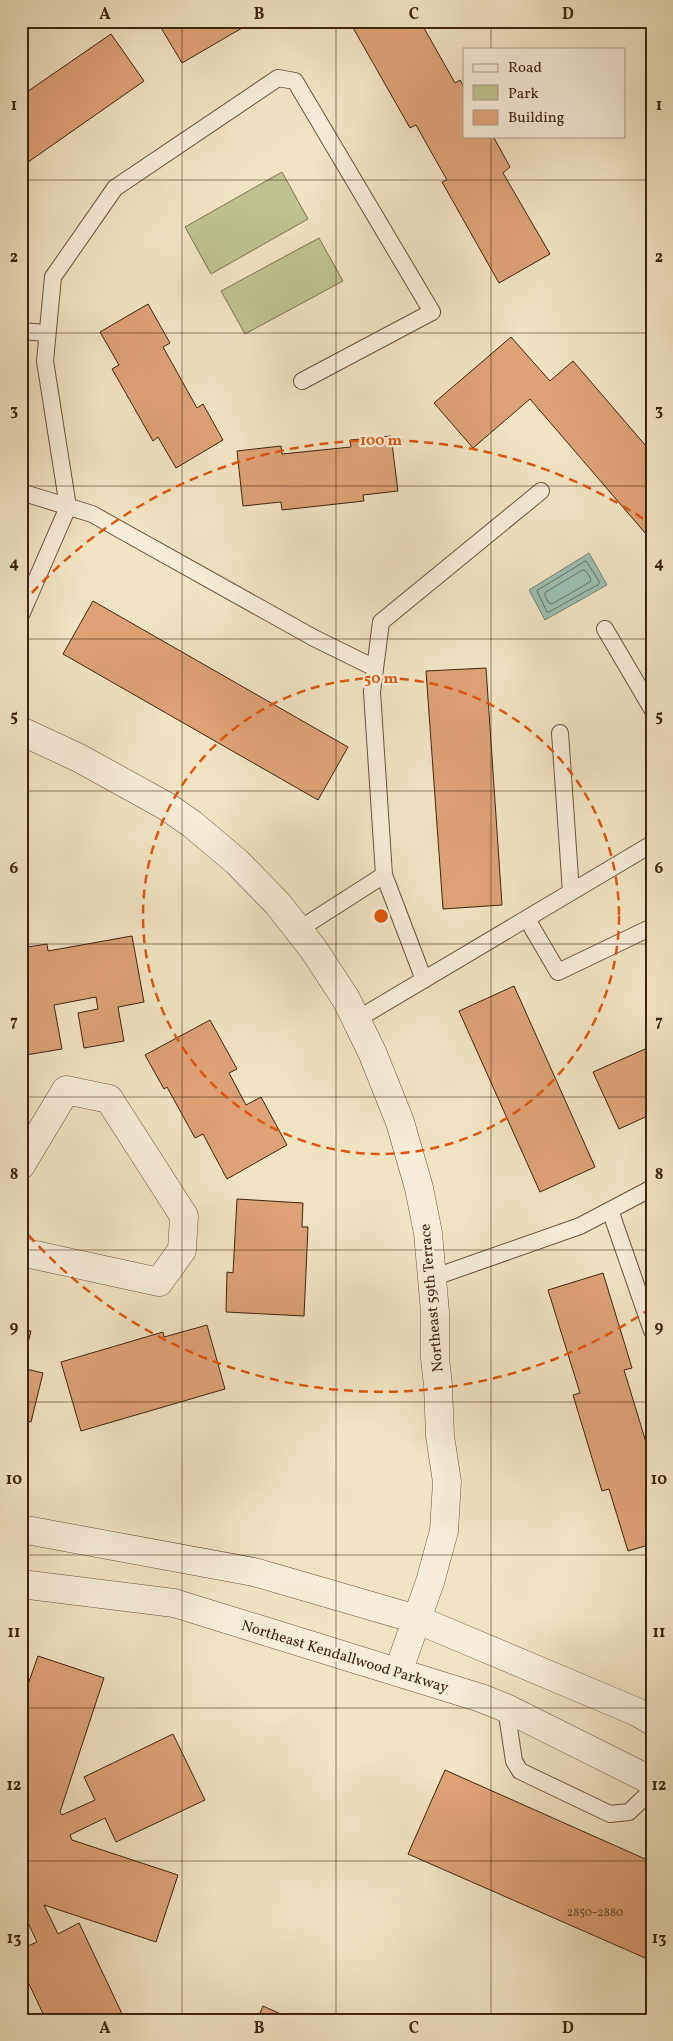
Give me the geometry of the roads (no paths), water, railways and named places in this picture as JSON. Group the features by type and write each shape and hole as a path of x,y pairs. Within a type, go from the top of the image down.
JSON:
{"street":[{"name":"Northeast 59th Terrace","path":"21,731 79,758 166,806 237,862 278,904 314,950 340,991 372,1052 400,1122 419,1188 428,1233 435,1312 435,1358 440,1436 447,1482 444,1531 430,1582 398,1672"},
{"path":"21,1165 66,1090 109,1099 184,1216 182,1250 159,1282 21,1252"},
{"path":"21,1529 254,1572 416,1619 636,1712 652,1721"},
{"name":"Northeast Kendallwood Parkway","path":"21,1584 174,1603 398,1672 481,1698 506,1708 652,1781"}],"lane":[{"path":"21,615 68,507 45,361 53,277 114,188 278,78 295,81 432,312 302,381"},
{"path":"21,331 47,333"},
{"path":"21,492 92,514 314,638 376,668"},
{"path":"424,980 384,875 372,692 381,622 542,492"},
{"path":"605,629 652,709"},
{"path":"560,733 571,892"},
{"path":"356,1020 652,844"},
{"path":"298,930 384,875"},
{"path":"527,919 558,972 652,927"},
{"path":"432,1278 580,1226 652,1188"},
{"path":"610,1210 652,1331"},
{"path":"506,1708 514,1761 520,1771 610,1814 629,1812 652,1790"}],"water":[{"path":"589,553 607,585 545,620 529,590"}]}
